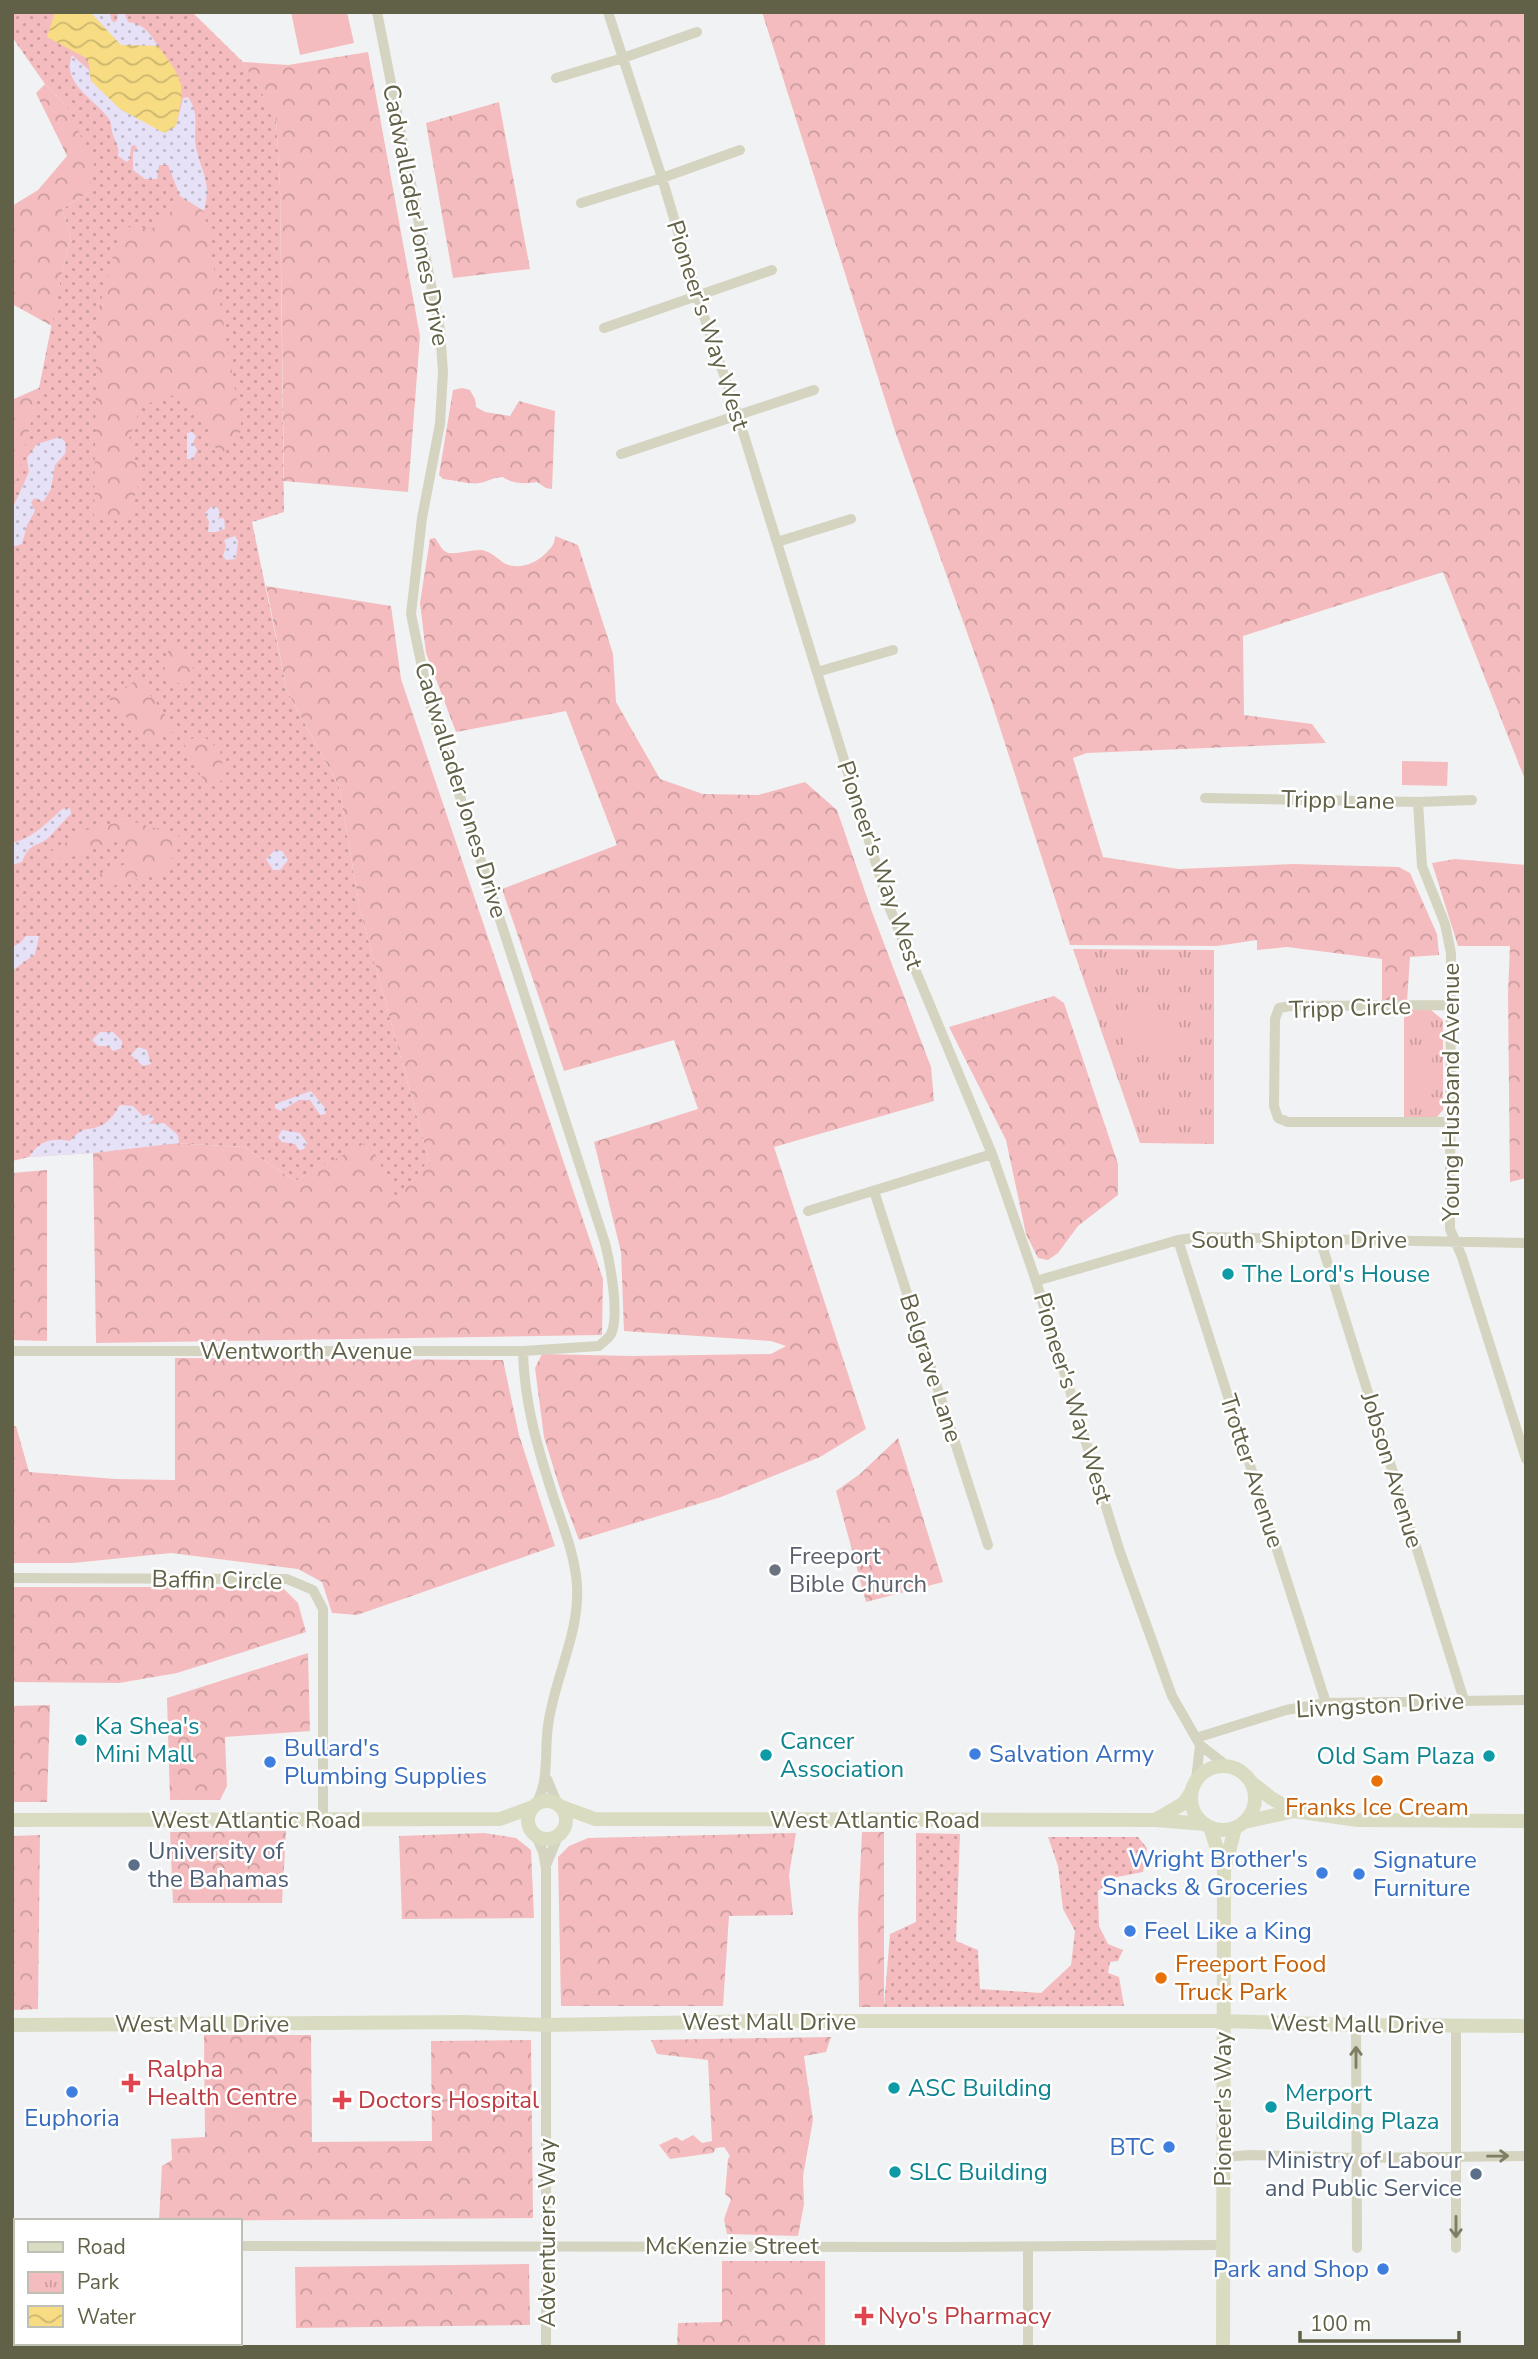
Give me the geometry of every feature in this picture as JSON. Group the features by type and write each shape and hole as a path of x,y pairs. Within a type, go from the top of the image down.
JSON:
{"main road":[{"path":"1156,1820 1184,1803 1205,1772 1215,1766 1227,1766 1246,1774 1252,1783 1270,1798 1294,1811 1372,1821 1526,1821"},
{"path":"1239,1825 1251,1814 1255,1804 1252,1783"},
{"path":"1194,1786 1192,1803 1196,1815 1208,1825 1222,1830 1294,1811"},
{"name":"West Atlantic Road","path":"12,1820 500,1819 546,1801 595,1819"},
{"path":"534,1805 528,1820 535,1835"},
{"path":"559,1805 566,1818 564,1829 559,1835"},
{"name":"West Atlantic Road","path":"500,1819 549,1840 595,1819 1156,1820 1208,1825"},
{"name":"Pioneer's Way","path":"1208,1825 1224,1871"},
{"name":"Pioneer's Way","path":"1223,2347 1224,1871 1239,1825"},
{"name":"West Mall Drive","path":"12,2025 464,2022 547,2025 764,2021 1222,2021 1356,2025 1526,2025"}],"street":[{"name":"Cadwallader Jones Drive","path":"377,12 440,330 443,372 440,424 422,518 411,614 429,701 605,1243 612,1273 613,1313 611,1333 599,1346"},
{"name":"Pioneer's Way West","path":"608,12 697,296 738,416 890,909 992,1154 1037,1281 1120,1552 1172,1696 1198,1742 1227,1766"},
{"path":"556,78 697,32"},
{"path":"581,203 740,150"},
{"path":"604,328 772,270"},
{"path":"621,454 814,390"},
{"path":"777,542 850,519"},
{"path":"817,672 893,650"},
{"name":"Tripp Lane","path":"1205,798 1418,802 1472,800"},
{"name":"Young Husband Avenue","path":"1418,802 1422,866 1445,924 1451,953 1450,1228 1526,1459"},
{"name":"Tripp Circle","path":"1450,1122 1288,1122 1278,1118 1274,1106 1275,1019 1279,1008 1451,1004"},
{"path":"808,1211 992,1154"},
{"name":"Belgrave Lane","path":"874,1191 988,1545"},
{"name":"South Shipton Drive","path":"1037,1281 1178,1240 1201,1237 1526,1242"},
{"name":"Jobson Avenue","path":"1320,1239 1464,1700"},
{"name":"Trotter Avenue","path":"1178,1240 1326,1703"},
{"name":"Wentworth Avenue","path":"12,1351 523,1351 599,1346"},
{"path":"523,1351 523,1377 536,1445 573,1559 577,1584 577,1610 548,1725 543,1789 534,1805"},
{"name":"Baffin Circle","path":"12,1578 288,1579 313,1590 323,1609 323,1821"},
{"name":"Livngston Drive","path":"1198,1742 1286,1710 1326,1703 1526,1700"},
{"path":"1194,1786 1198,1742"},
{"path":"546,1773 559,1805"},
{"name":"Adventurers Way","path":"535,1835 543,1852 546,1868 546,2347"},
{"name":"Adventurers Way","path":"546,1868 550,1852 559,1835"},
{"path":"1356,2025 1357,2248"},
{"path":"1456,2025 1456,2248"},
{"path":"1223,2157 1526,2155"},
{"name":"McKenzie Street","path":"242,2246 1223,2245"},
{"path":"1028,2247 1028,2347"}],"green space":[{"path":"12,12 192,12 243,62 276,116 280,187 284,512 252,522 287,691 339,786 360,910 429,1160 397,1200 369,1142 295,1181 244,1147 173,1143 12,1161 12,400 39,388 71,238 62,209 89,192 66,105 45,84 12,37"},
{"path":"291,12 347,12 354,43 300,55"},
{"path":"762,12 1526,12 1526,782 1443,572 1243,636 1244,715 1312,724 1326,743 1087,753 1073,758 1103,857 1178,869 1293,864 1399,867 1410,873 1437,934 1439,955 1410,957 1407,1002 1382,1000 1382,959 1287,947 1257,950 1257,940 1217,946 1070,945 989,694 895,431"},
{"path":"368,52 420,336 408,492 284,481 280,187 276,117 243,62 288,65"},
{"path":"45,84 66,105 94,164 89,192 62,209 71,238 52,326 12,304 12,206 38,190 67,156 36,93"},
{"path":"499,102 530,269 453,278 426,123"},
{"path":"183,199 204,211 242,430 219,457 204,416 177,394 141,406 128,442 141,476 126,523 94,516 97,315 121,227 155,228"},
{"path":"39,388 18,476 12,491 12,400"},
{"path":"453,390 470,390 476,407 485,412 510,416 519,401 555,411 552,489 537,482 520,483 503,477 472,483 443,479 439,475"},
{"path":"555,536 578,545 613,654 616,702 660,779 703,794 758,795 805,782 837,810 872,912 931,1067 934,1101 774,1147 866,1429 820,1457 721,1497 579,1540 544,1437 535,1368 542,1354 771,1354 786,1346 771,1341 624,1331 621,1252 594,1142 698,1109 674,1040 564,1071 502,889 617,845 566,711 456,732 426,653 420,603 430,539 435,538 448,553 484,551 505,564 523,566 547,552"},
{"path":"266,586 391,606 401,679 603,1279 602,1335 96,1343 93,1153 173,1143 244,1147 295,1181 369,1141 397,1199 429,1160 360,910 339,786 287,691"},
{"path":"170,642 194,669 180,684 163,677"},
{"path":"138,679 177,730 151,742 108,698"},
{"path":"202,735 220,750 225,779 207,787 183,742"},
{"path":"1402,761 1448,762 1447,786 1402,785"},
{"path":"128,820 180,836 177,853 158,874 108,887 99,874 128,863 128,848 113,840 65,860 45,855 86,830"},
{"path":"1455,859 1526,865 1526,1178 1510,1182 1510,946 1458,946 1432,863"},
{"path":"1073,949 1214,950 1214,1144 1140,1143"},
{"path":"1054,996 1064,1003 1118,1164 1118,1195 1078,1226 1058,1253 1048,1260 1038,1258 1026,1234 1006,1140 949,1027"},
{"path":"1404,1010 1431,1010 1443,1020 1443,1110 1436,1118 1404,1119"},
{"path":"1124,1019 1179,1020 1179,1050 1124,1050"},
{"path":"1407,1048 1432,1048 1433,1094 1407,1095"},
{"path":"47,1170 47,1341 12,1340 12,1173"},
{"path":"175,1358 503,1360 519,1435 555,1546 357,1615 332,1613 322,1582 298,1569 171,1553 73,1563 12,1563 12,1426 16,1426 29,1472 115,1479 175,1480"},
{"path":"898,1438 943,1582 866,1602 836,1491 860,1474"},
{"path":"12,1587 282,1587 298,1603 306,1632 177,1673 119,1683 12,1682"},
{"path":"308,1653 310,1731 225,1737 227,1786 220,1800 170,1800 167,1698"},
{"path":"50,1705 47,1802 12,1802 12,1706"},
{"path":"286,1831 282,1903 173,1903 170,1832"},
{"path":"862,1832 884,1832 884,2007 859,2007 858,1915"},
{"path":"484,1833 516,1838 531,1850 534,1918 402,1919 399,1836"},
{"path":"796,1833 789,1875 793,1915 729,1916 723,2006 561,2006 558,1857 569,1846 588,1838"},
{"path":"916,1833 960,1834 956,1941 978,1950 980,1989 1041,1993 1071,1965 1075,1931 1063,1909 1058,1866 1048,1837 1138,1837 1147,1848 1143,1872 1117,1877 1098,1891 1099,1926 1108,1944 1123,1950 1118,1961 1110,1962 1108,1973 1119,1977 1124,2006 884,2007 890,1934 916,1922"},
{"path":"40,1835 38,2009 12,2010 12,1836"},
{"path":"204,2035 311,2035 312,2142 432,2141 431,2041 531,2040 533,2218 159,2219 162,2166 172,2160 171,2139 205,2137"},
{"path":"831,2037 826,2052 804,2056 813,2120 803,2176 804,2204 798,2236 727,2234 724,2219 731,2199 725,2194 730,2156 724,2147 716,2148 713,2153 670,2159 659,2145 676,2137 682,2141 693,2135 702,2143 712,2141 708,2060 657,2054 651,2040"},
{"path":"722,2261 825,2261 825,2347 677,2347 678,2323 722,2322"},
{"path":"529,2264 530,2325 296,2328 295,2267"}],"sand":[{"path":"90,12 110,12 114,23 118,12 124,12 128,22 146,30 158,46 120,45"},
{"path":"72,55 89,70 91,81 176,126 183,98 188,97 194,111 195,144 207,186 204,211 180,196 168,165 159,165 157,179 145,179 133,170 133,153 137,148 135,145 131,146 130,159 127,162 118,156 109,119 75,83 70,65"},
{"path":"192,432 196,436 193,443 197,450 193,459 187,459 187,433"},
{"path":"60,437 66,443 65,454 55,465 51,489 43,502 35,498 31,502 35,511 27,525 22,544 12,547 12,509 29,472 27,458 37,444"},
{"path":"212,506 218,508 218,519 224,518 225,529 208,532 209,522 205,513"},
{"path":"235,536 238,541 236,559 226,560 223,556 226,546 224,540"},
{"path":"70,808 71,814 47,839 28,850 22,862 12,865 12,843 33,834 62,809"},
{"path":"275,850 282,851 288,860 280,870 273,870 266,859"},
{"path":"26,936 39,936 35,954 12,971 12,947"},
{"path":"100,1032 113,1032 122,1041 122,1048 113,1051 108,1046 98,1046 92,1040"},
{"path":"138,1047 147,1050 151,1064 143,1066 131,1055"},
{"path":"311,1091 325,1108 326,1114 320,1115 310,1100 299,1100 281,1111 275,1108 275,1104"},
{"path":"120,1105 133,1106 143,1116 150,1114 154,1119 149,1124 164,1123 178,1135 179,1143 29,1157 47,1142 70,1141 82,1130 104,1124"},
{"path":"282,1130 300,1133 307,1143 304,1149 299,1150 295,1144 282,1142 278,1137"}],"water":[{"path":"55,12 90,12 121,45 158,46 181,83 176,126 164,133 120,109 91,81 88,59 47,37"}],"place":[{"name":"The Lord's House","path":"1228,1274"},
{"name":"Freeport Bible Church","path":"775,1570"},
{"name":"Ka Shea's Mini Mall","path":"81,1740"},
{"name":"Salvation Army","path":"975,1754"},
{"name":"Cancer Association","path":"766,1755"},
{"name":"Old Sam Plaza","path":"1489,1756"},
{"name":"Bullard's Plumbing Supplies","path":"270,1762"},
{"name":"Franks Ice Cream","path":"1377,1781"},
{"name":"University of the Bahamas","path":"134,1865"},
{"name":"Wright Brother's Snacks & Groceries","path":"1322,1873"},
{"name":"Signature Furniture","path":"1359,1874"},
{"name":"Feel Like a King","path":"1130,1931"},
{"name":"Freeport Food Truck Park","path":"1161,1978"},
{"name":"Ralpha Health Centre","path":"131,2083"},
{"name":"ASC Building","path":"894,2088"},
{"name":"Euphoria","path":"72,2092"},
{"name":"Doctors Hospital","path":"342,2100"},
{"name":"Merport Building Plaza","path":"1271,2107"},
{"name":"BTC","path":"1169,2147"},
{"name":"SLC Building","path":"895,2172"},
{"name":"Ministry of Labour and Public Service","path":"1476,2174"},
{"name":"Park and Shop","path":"1383,2269"},
{"name":"Nyo's Pharmacy","path":"864,2316"}]}
